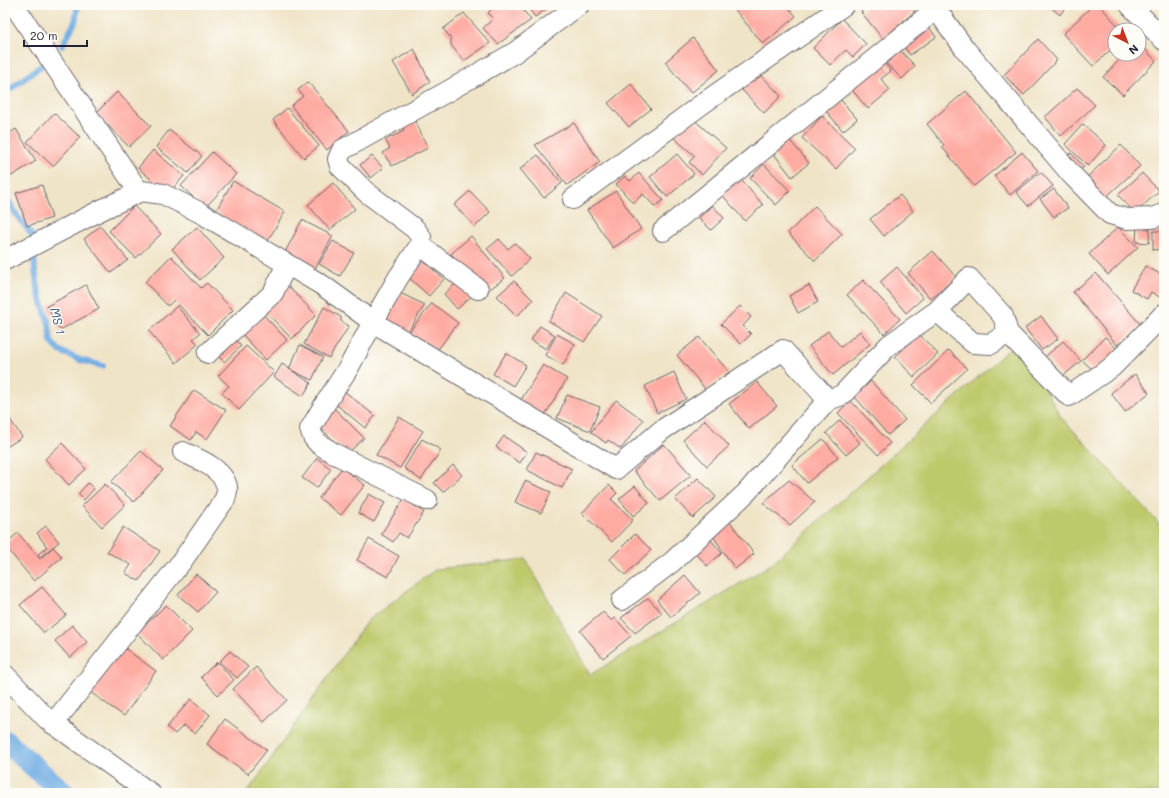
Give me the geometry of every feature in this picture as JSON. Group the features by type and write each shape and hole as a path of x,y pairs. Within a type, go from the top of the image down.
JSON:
{"street":[{"path":"14,5 137,189 141,191 163,194 201,213 322,285 373,322 616,469 662,430 783,350 828,400"},
{"path":"427,500 335,454 312,437 310,429 349,367 398,278 420,245 421,237 415,229 366,192 340,166 338,159 342,150 514,53 579,5"},
{"path":"573,199 705,102 844,5"},
{"path":"1130,5 1164,40"},
{"path":"663,231 933,7 965,49 1071,174 1110,214 1127,219 1152,218 1164,214"},
{"path":"5,260 141,191"},
{"path":"420,245 478,289"},
{"path":"208,353 272,293 287,264"},
{"path":"622,600 672,562 746,493 828,400 842,395 889,345 937,311 969,278 1003,316 1008,333 1068,396 1112,367 1164,314"},
{"path":"937,311 973,343 991,344 1008,333"},
{"path":"53,724 182,561 225,499 227,488 223,476 201,460 183,452"},
{"path":"5,675 53,724 150,793"}],"green space":[{"path":"1018,341 1061,417 1164,529 1164,793 247,793 367,621 436,569 526,559 590,675 770,565"}],"building":[{"path":"490,5 519,5 531,20 498,44 483,28 493,19 488,13 492,9"},
{"path":"526,5 552,5 535,17"},
{"path":"731,5 786,5 796,16 763,44"},
{"path":"869,5 910,5 915,11 883,39 861,12"},
{"path":"1048,5 1067,5 1060,15"},
{"path":"1093,5 1099,5 1115,22 1107,22 1107,53 1093,66 1063,34"},
{"path":"464,13 490,43 464,61 451,45 451,38 443,29"},
{"path":"842,19 866,44 853,57 846,50 830,65 813,48"},
{"path":"926,23 936,37 910,55 900,41"},
{"path":"693,38 719,70 691,93 665,62"},
{"path":"1038,39 1057,60 1024,95 1004,75"},
{"path":"895,45 915,66 902,79 881,58"},
{"path":"414,49 430,82 412,94 393,62"},
{"path":"1147,51 1156,61 1123,95 1103,77 1117,62 1147,62"},
{"path":"880,58 891,71 881,79 890,90 868,109 848,85"},
{"path":"759,73 781,96 764,113 742,90"},
{"path":"308,82 349,131 327,150 291,106 303,96 298,90"},
{"path":"631,84 651,109 629,127 608,103"},
{"path":"1077,88 1095,105 1061,136 1045,117"},
{"path":"966,91 1016,152 974,186 942,147 944,145 927,124"},
{"path":"117,92 151,126 129,147 96,113"},
{"path":"835,93 857,119 843,131 821,105"},
{"path":"287,108 319,146 304,158 273,120"},
{"path":"54,113 80,137 53,166 27,142"},
{"path":"822,116 855,148 836,169 802,138"},
{"path":"692,118 726,148 702,175 689,162 695,156 674,138"},
{"path":"415,121 428,148 392,166 383,153 390,148 385,140 404,131 403,126"},
{"path":"574,123 600,162 567,185 535,145"},
{"path":"1083,124 1106,145 1088,166 1065,144"},
{"path":"16,129 36,161 5,180 5,136"},
{"path":"169,130 202,156 188,173 156,147"},
{"path":"786,136 809,163 792,177 770,149"},
{"path":"1121,145 1140,166 1104,199 1084,180"},
{"path":"153,150 184,176 168,194 138,168"},
{"path":"212,152 236,174 205,208 181,186"},
{"path":"1022,152 1038,171 1010,195 994,176"},
{"path":"1071,153 1084,167 1078,172 1065,158"},
{"path":"677,154 694,174 667,197 650,177"},
{"path":"538,155 562,183 544,198 520,169"},
{"path":"372,156 383,168 371,178 360,165"},
{"path":"764,164 790,191 776,205 750,178"},
{"path":"1041,172 1053,186 1028,206 1016,192"},
{"path":"639,173 663,200 655,207 643,194 633,203 616,184 625,176 630,181"},
{"path":"1142,173 1159,191 1135,213 1118,195"},
{"path":"736,174 763,205 745,221 718,190"},
{"path":"233,181 285,212 267,242 215,212"},
{"path":"333,183 355,209 330,230 308,205"},
{"path":"42,185 52,218 27,226 16,193"},
{"path":"1054,189 1068,208 1054,217 1040,199"},
{"path":"470,191 490,212 475,227 454,205"},
{"path":"616,191 641,229 613,248 587,210"},
{"path":"900,195 913,211 884,236 870,219"},
{"path":"712,205 724,218 711,230 699,218"},
{"path":"134,206 161,234 136,258 109,231"},
{"path":"815,206 842,234 815,261 788,233"},
{"path":"302,220 333,236 313,272 283,256"},
{"path":"1137,225 1150,226 1149,243 1136,242"},
{"path":"100,226 128,260 111,273 84,239"},
{"path":"197,227 224,258 200,280 172,249"},
{"path":"1118,227 1138,247 1108,275 1089,254"},
{"path":"1153,231 1164,231 1164,249 1153,250"},
{"path":"471,236 505,278 487,291 451,254"},
{"path":"499,239 508,249 515,243 530,259 512,276 487,249"},
{"path":"333,241 354,253 340,276 319,264"},
{"path":"933,251 956,277 931,299 908,273"},
{"path":"171,256 201,288 207,283 233,310 208,335 174,300 168,306 145,282"},
{"path":"422,260 444,279 429,296 407,276"},
{"path":"1145,266 1164,276 1163,299 1151,292 1147,299 1131,290"},
{"path":"897,267 923,298 906,313 880,282"},
{"path":"1096,273 1141,325 1117,345 1073,292"},
{"path":"461,279 474,294 457,309 444,294"},
{"path":"863,280 900,319 884,334 847,295"},
{"path":"514,281 533,300 517,316 497,296"},
{"path":"285,283 316,315 292,339 260,306"},
{"path":"86,285 99,309 60,330 47,306"},
{"path":"809,285 818,302 798,313 789,296"},
{"path":"400,293 425,305 405,336 381,322"},
{"path":"566,293 602,316 584,342 549,321"},
{"path":"432,303 458,323 436,352 409,332"},
{"path":"177,306 200,333 193,339 198,344 176,363 149,331"},
{"path":"740,306 751,317 743,326 751,334 741,344 721,324"},
{"path":"324,307 341,317 341,321 349,326 329,358 304,344"},
{"path":"262,313 287,340 266,360 240,332"},
{"path":"1041,316 1058,339 1042,350 1025,328"},
{"path":"540,326 555,335 546,349 531,340"},
{"path":"828,331 841,347 860,331 870,344 833,375 809,346"},
{"path":"557,334 575,344 563,365 545,355"},
{"path":"919,334 938,354 914,377 895,357"},
{"path":"233,337 241,346 224,362 216,353"},
{"path":"699,337 729,372 706,390 677,355"},
{"path":"1105,337 1118,350 1095,372 1082,360"},
{"path":"1063,341 1081,361 1062,377 1045,357"},
{"path":"300,345 323,357 312,380 289,369"},
{"path":"246,346 274,372 239,410 222,393 229,386 218,376"},
{"path":"949,350 967,369 931,403 913,385"},
{"path":"506,353 526,365 513,386 493,374"},
{"path":"282,364 311,383 303,396 274,377"},
{"path":"543,365 567,379 543,418 519,403"},
{"path":"674,372 686,399 657,413 645,386"},
{"path":"1135,374 1149,393 1125,412 1111,393"},
{"path":"871,381 905,420 888,435 854,396"},
{"path":"757,382 777,406 749,429 729,404"},
{"path":"194,390 226,410 207,439 196,432 191,440 170,426"},
{"path":"343,390 375,416 365,428 333,402"},
{"path":"567,395 600,407 590,431 557,418"},
{"path":"616,400 643,420 621,449 608,440 606,443 591,432"},
{"path":"850,400 890,443 878,455 838,413"},
{"path":"334,408 364,438 347,454 317,424"},
{"path":"5,412 22,437 5,448"},
{"path":"399,417 423,431 400,468 376,455"},
{"path":"705,420 729,446 707,466 683,440"},
{"path":"840,420 860,443 846,455 826,433"},
{"path":"504,436 527,452 520,463 496,447"},
{"path":"422,439 441,450 421,480 404,468"},
{"path":"823,439 838,457 807,483 792,465"},
{"path":"62,443 86,469 69,485 45,459"},
{"path":"664,444 691,475 660,501 634,471"},
{"path":"141,451 163,470 134,502 111,482"},
{"path":"536,452 572,469 562,488 527,470"},
{"path":"317,458 331,469 317,488 302,478"},
{"path":"453,465 462,475 443,492 434,483"},
{"path":"342,468 365,485 341,515 319,498"},
{"path":"698,478 716,497 693,518 675,499"},
{"path":"789,480 815,502 790,525 763,503"},
{"path":"525,481 551,492 541,513 515,502"},
{"path":"88,483 94,489 84,500 78,494"},
{"path":"105,484 125,505 102,527 82,506"},
{"path":"609,485 617,493 611,499 633,520 612,542 582,513"},
{"path":"635,486 649,503 633,516 619,499"},
{"path":"369,494 385,503 374,522 358,513"},
{"path":"404,499 424,512 407,538 399,533 393,542 381,534"},
{"path":"728,519 754,554 735,569 711,533"},
{"path":"46,526 59,542 40,557 38,554 47,547 37,533"},
{"path":"123,527 160,551 139,581 125,573 131,565 107,552"},
{"path":"18,533 40,559 53,547 62,557 34,581 5,546 5,544"},
{"path":"705,533 722,553 707,566 690,546"},
{"path":"635,534 651,550 625,575 610,559"},
{"path":"369,539 399,556 388,577 357,560"},
{"path":"196,574 216,592 198,612 178,595"},
{"path":"685,575 700,593 671,617 657,600"},
{"path":"42,587 66,615 44,633 20,605"},
{"path":"648,598 662,613 635,633 621,618"},
{"path":"166,605 192,631 163,660 137,633"},
{"path":"603,612 612,621 615,618 631,636 603,658 580,631"},
{"path":"72,625 87,642 70,658 55,641"},
{"path":"123,647 156,671 124,716 90,692"},
{"path":"230,651 248,667 237,678 219,662"},
{"path":"217,662 234,680 218,695 201,677"},
{"path":"256,667 287,700 264,722 233,689"},
{"path":"191,699 210,715 195,734 184,725 175,734 167,727"},
{"path":"225,719 267,750 248,774 207,744"}],"waterway":[{"path":"62,46 75,22 78,5"},
{"path":"5,94 41,66"},
{"path":"5,195 18,217 32,235 33,240"},
{"name":"MS 1","path":"34,249 35,270 39,294 49,324 51,342 60,351 80,360 103,366"},
{"path":"5,741 64,793"}]}
